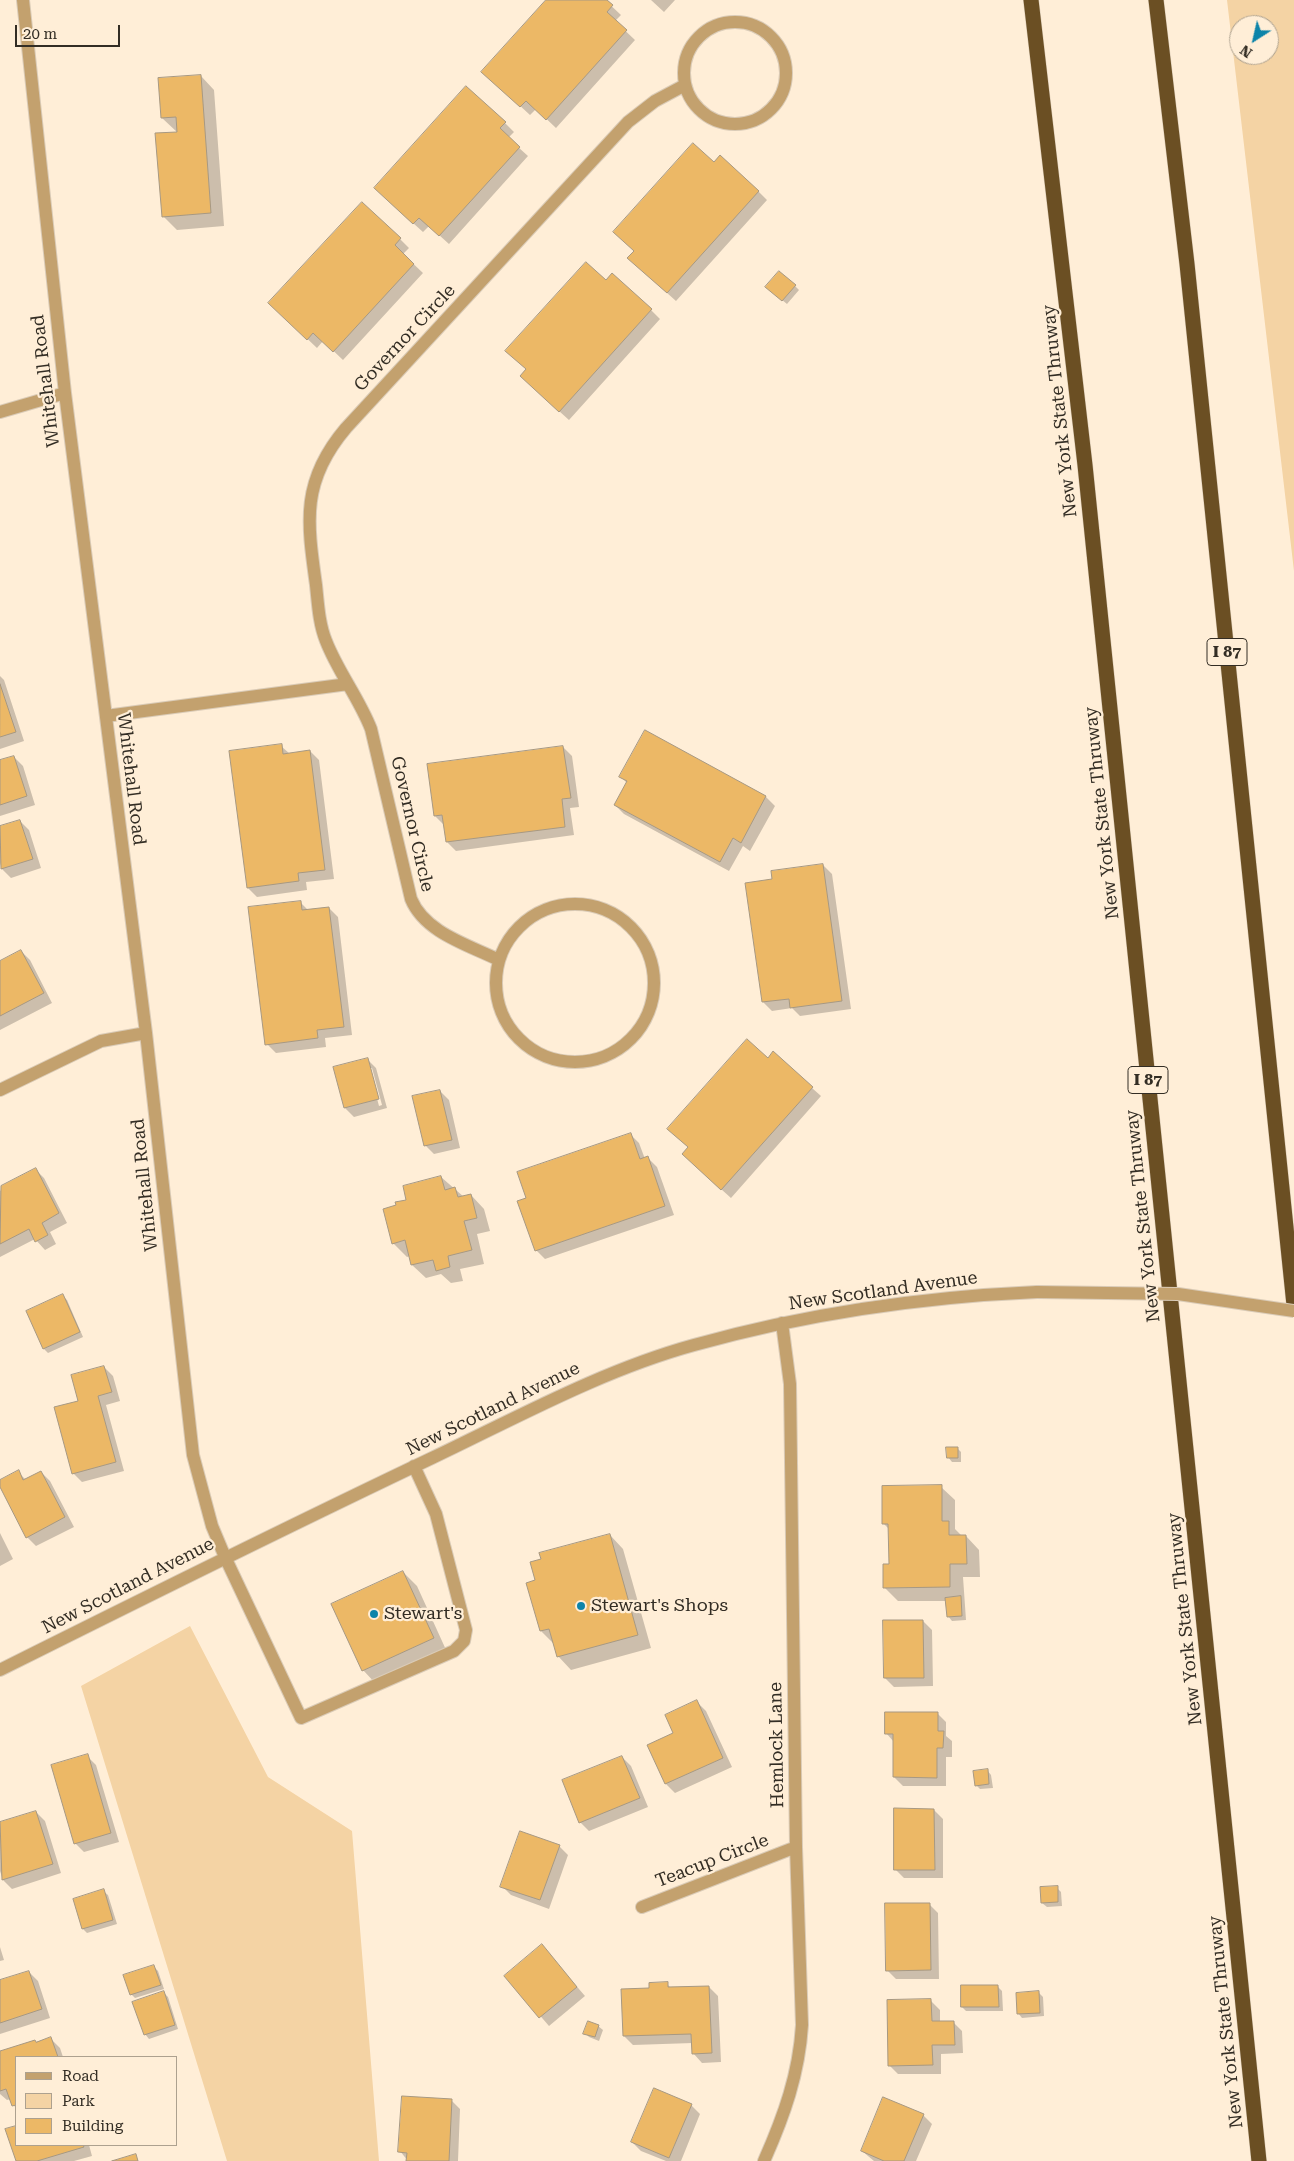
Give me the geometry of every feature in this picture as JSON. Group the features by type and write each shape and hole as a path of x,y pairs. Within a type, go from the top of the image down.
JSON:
{"highway":[{"name":"New York State Thruway","path":"1031,0 1085,465 1259,2161"},
{"name":"I 87","path":"1156,0 1187,264 1294,1305"}],"street":[{"name":"Whitehall Road","path":"22,0 65,393 146,1034 193,1455 212,1526 301,1718 454,1651 464,1641 466,1630 436,1514 414,1466"},
{"path":"743,23 762,30 776,43 785,61 786,81 779,100 765,114 747,123 727,124 709,117 694,103 685,85 684,65 691,46 705,32 723,24 743,23"},
{"name":"Governor Circle","path":"499,960 434,927 422,918 408,893 373,738 364,712 324,634 308,530 311,496 322,462 346,428 628,122 655,100 685,85"},
{"path":"0,412 65,393"},
{"path":"106,716 348,684"},
{"path":"583,904 598,908 626,922 645,946 651,960 654,975 654,991 651,1006 645,1021 636,1033 626,1045 613,1053 583,1062 552,1059 538,1053 525,1044 505,1020 499,1006 496,990 499,960 514,932 538,913 567,905 583,904"},
{"path":"0,1090 100,1041 146,1034"},
{"name":"New Scotland Avenue","path":"0,1670 225,1557 599,1378 692,1345 782,1323 846,1311 974,1294 1037,1292 1178,1294 1294,1311"},
{"name":"Hemlock Lane","path":"764,2161 788,2102 800,2050 802,2025 796,1847 790,1384 782,1323"},
{"name":"Teacup Circle","path":"642,1907 796,1847"}],"green space":[{"path":"1227,0 1294,0 1294,571 1235,65 1279,65 1279,15 1229,15 1229,17"},
{"path":"190,1626 268,1777 352,1831 379,2161 227,2161 81,1686"}],"building":[{"path":"546,0 607,0 613,5 607,12 627,30 546,120 526,101 520,107 481,72"},
{"path":"201,75 211,213 162,217 155,133 177,132 176,117 161,118 158,78"},
{"path":"466,86 506,122 500,128 520,147 439,236 419,218 413,224 374,188"},
{"path":"693,143 714,162 720,155 759,191 667,293 627,258 634,251 613,232"},
{"path":"362,202 401,238 395,245 414,264 333,352 313,333 307,340 268,303"},
{"path":"586,262 606,280 612,273 652,309 559,412 520,376 526,369 505,351"},
{"path":"779,271 796,285 782,301 765,287"},
{"path":"0,684 16,732 0,737"},
{"path":"645,730 766,796 741,843 733,838 720,862 614,805 627,781 619,777"},
{"path":"282,744 283,754 310,750 325,870 298,873 299,881 247,888 229,751"},
{"path":"563,746 571,798 562,799 565,827 446,842 442,815 434,816 427,764"},
{"path":"14,756 27,796 0,805 0,760"},
{"path":"20,820 33,859 1,869 0,826"},
{"path":"823,864 842,1001 790,1008 789,999 762,1002 745,883 772,879 771,871"},
{"path":"301,901 302,910 329,907 344,1027 317,1030 318,1038 265,1045 248,907"},
{"path":"21,950 44,993 0,1016 0,961"},
{"path":"747,1039 768,1058 773,1051 813,1087 721,1190 682,1154 688,1147 667,1129"},
{"path":"368,1058 379,1099 344,1108 333,1067"},
{"path":"440,1090 452,1140 424,1146 412,1096"},
{"path":"631,1133 640,1159 648,1156 665,1206 535,1251 517,1201 526,1198 517,1172"},
{"path":"36,1168 59,1213 42,1223 48,1235 35,1242 29,1229 0,1244 1,1186"},
{"path":"441,1176 445,1190 455,1187 458,1197 471,1194 477,1218 464,1221 472,1250 448,1256 450,1267 436,1271 433,1260 411,1265 405,1240 392,1244 383,1209 396,1205 395,1202 406,1200 403,1186"},
{"path":"63,1294 80,1332 43,1349 26,1311"},
{"path":"104,1366 112,1392 98,1396 116,1462 72,1474 54,1407 78,1401 71,1375"},
{"path":"946,1447 958,1447 958,1458 947,1458"},
{"path":"19,1470 23,1480 41,1471 65,1517 26,1538 0,1487 0,1480"},
{"path":"942,1485 942,1521 949,1521 949,1535 966,1535 967,1564 950,1564 950,1587 883,1588 883,1564 889,1564 888,1524 882,1524 882,1486"},
{"name":"Stewart's Shops","path":"610,1534 638,1635 557,1657 549,1629 540,1631 526,1583 535,1580 530,1562 541,1559 539,1553"},
{"path":"403,1571 434,1638 362,1671 331,1604"},
{"path":"961,1596 962,1616 947,1617 945,1598"},
{"path":"883,1620 923,1620 924,1678 884,1678"},
{"path":"697,1700 723,1758 665,1784 647,1745 673,1733 665,1715"},
{"path":"885,1712 938,1712 938,1731 944,1731 943,1748 937,1748 937,1778 893,1777 893,1734 885,1734"},
{"path":"88,1754 111,1833 74,1844 51,1765"},
{"path":"622,1756 640,1798 579,1823 562,1780"},
{"path":"988,1769 989,1784 975,1786 973,1771"},
{"path":"894,1808 934,1809 935,1870 894,1870"},
{"path":"36,1811 53,1864 2,1880 0,1822"},
{"path":"520,1831 560,1845 540,1900 500,1887"},
{"path":"1058,1886 1058,1902 1041,1903 1040,1887"},
{"path":"104,1889 113,1920 82,1929 73,1899"},
{"path":"885,1903 930,1903 931,1970 886,1971"},
{"path":"542,1944 577,1987 539,2018 504,1976"},
{"path":"154,1965 161,1985 130,1995 123,1975"},
{"path":"29,1971 42,2009 0,2023 0,1980"},
{"path":"668,1982 668,1987 709,1986 712,2053 692,2054 691,2034 623,2036 621,1989 649,1988 649,1983"},
{"path":"961,1985 998,1985 999,2007 961,2007"},
{"path":"164,1991 175,2025 144,2035 132,2002"},
{"path":"1039,1991 1040,2013 1017,2014 1016,1993"},
{"path":"931,1999 932,2021 954,2021 955,2045 932,2045 933,2065 888,2066 887,2000"},
{"path":"588,2021 599,2025 595,2037 583,2034"},
{"path":"51,2037 58,2056 15,2056 15,2105 12,2106 6,2089 0,2091 0,2051 35,2040 36,2042"},
{"path":"654,2088 692,2104 669,2158 631,2142"},
{"path":"402,2096 452,2099 449,2161 406,2161 407,2153 398,2152"},
{"path":"883,2097 924,2114 904,2161 884,2161 861,2151"},
{"path":"15,2126 15,2146 84,2147 37,2161 16,2161 5,2129"},
{"path":"136,2154 138,2161 112,2161"}],"place":[{"name":"Stewart's Shops","path":"581,1606"},
{"name":"Stewart's","path":"374,1614"}]}
